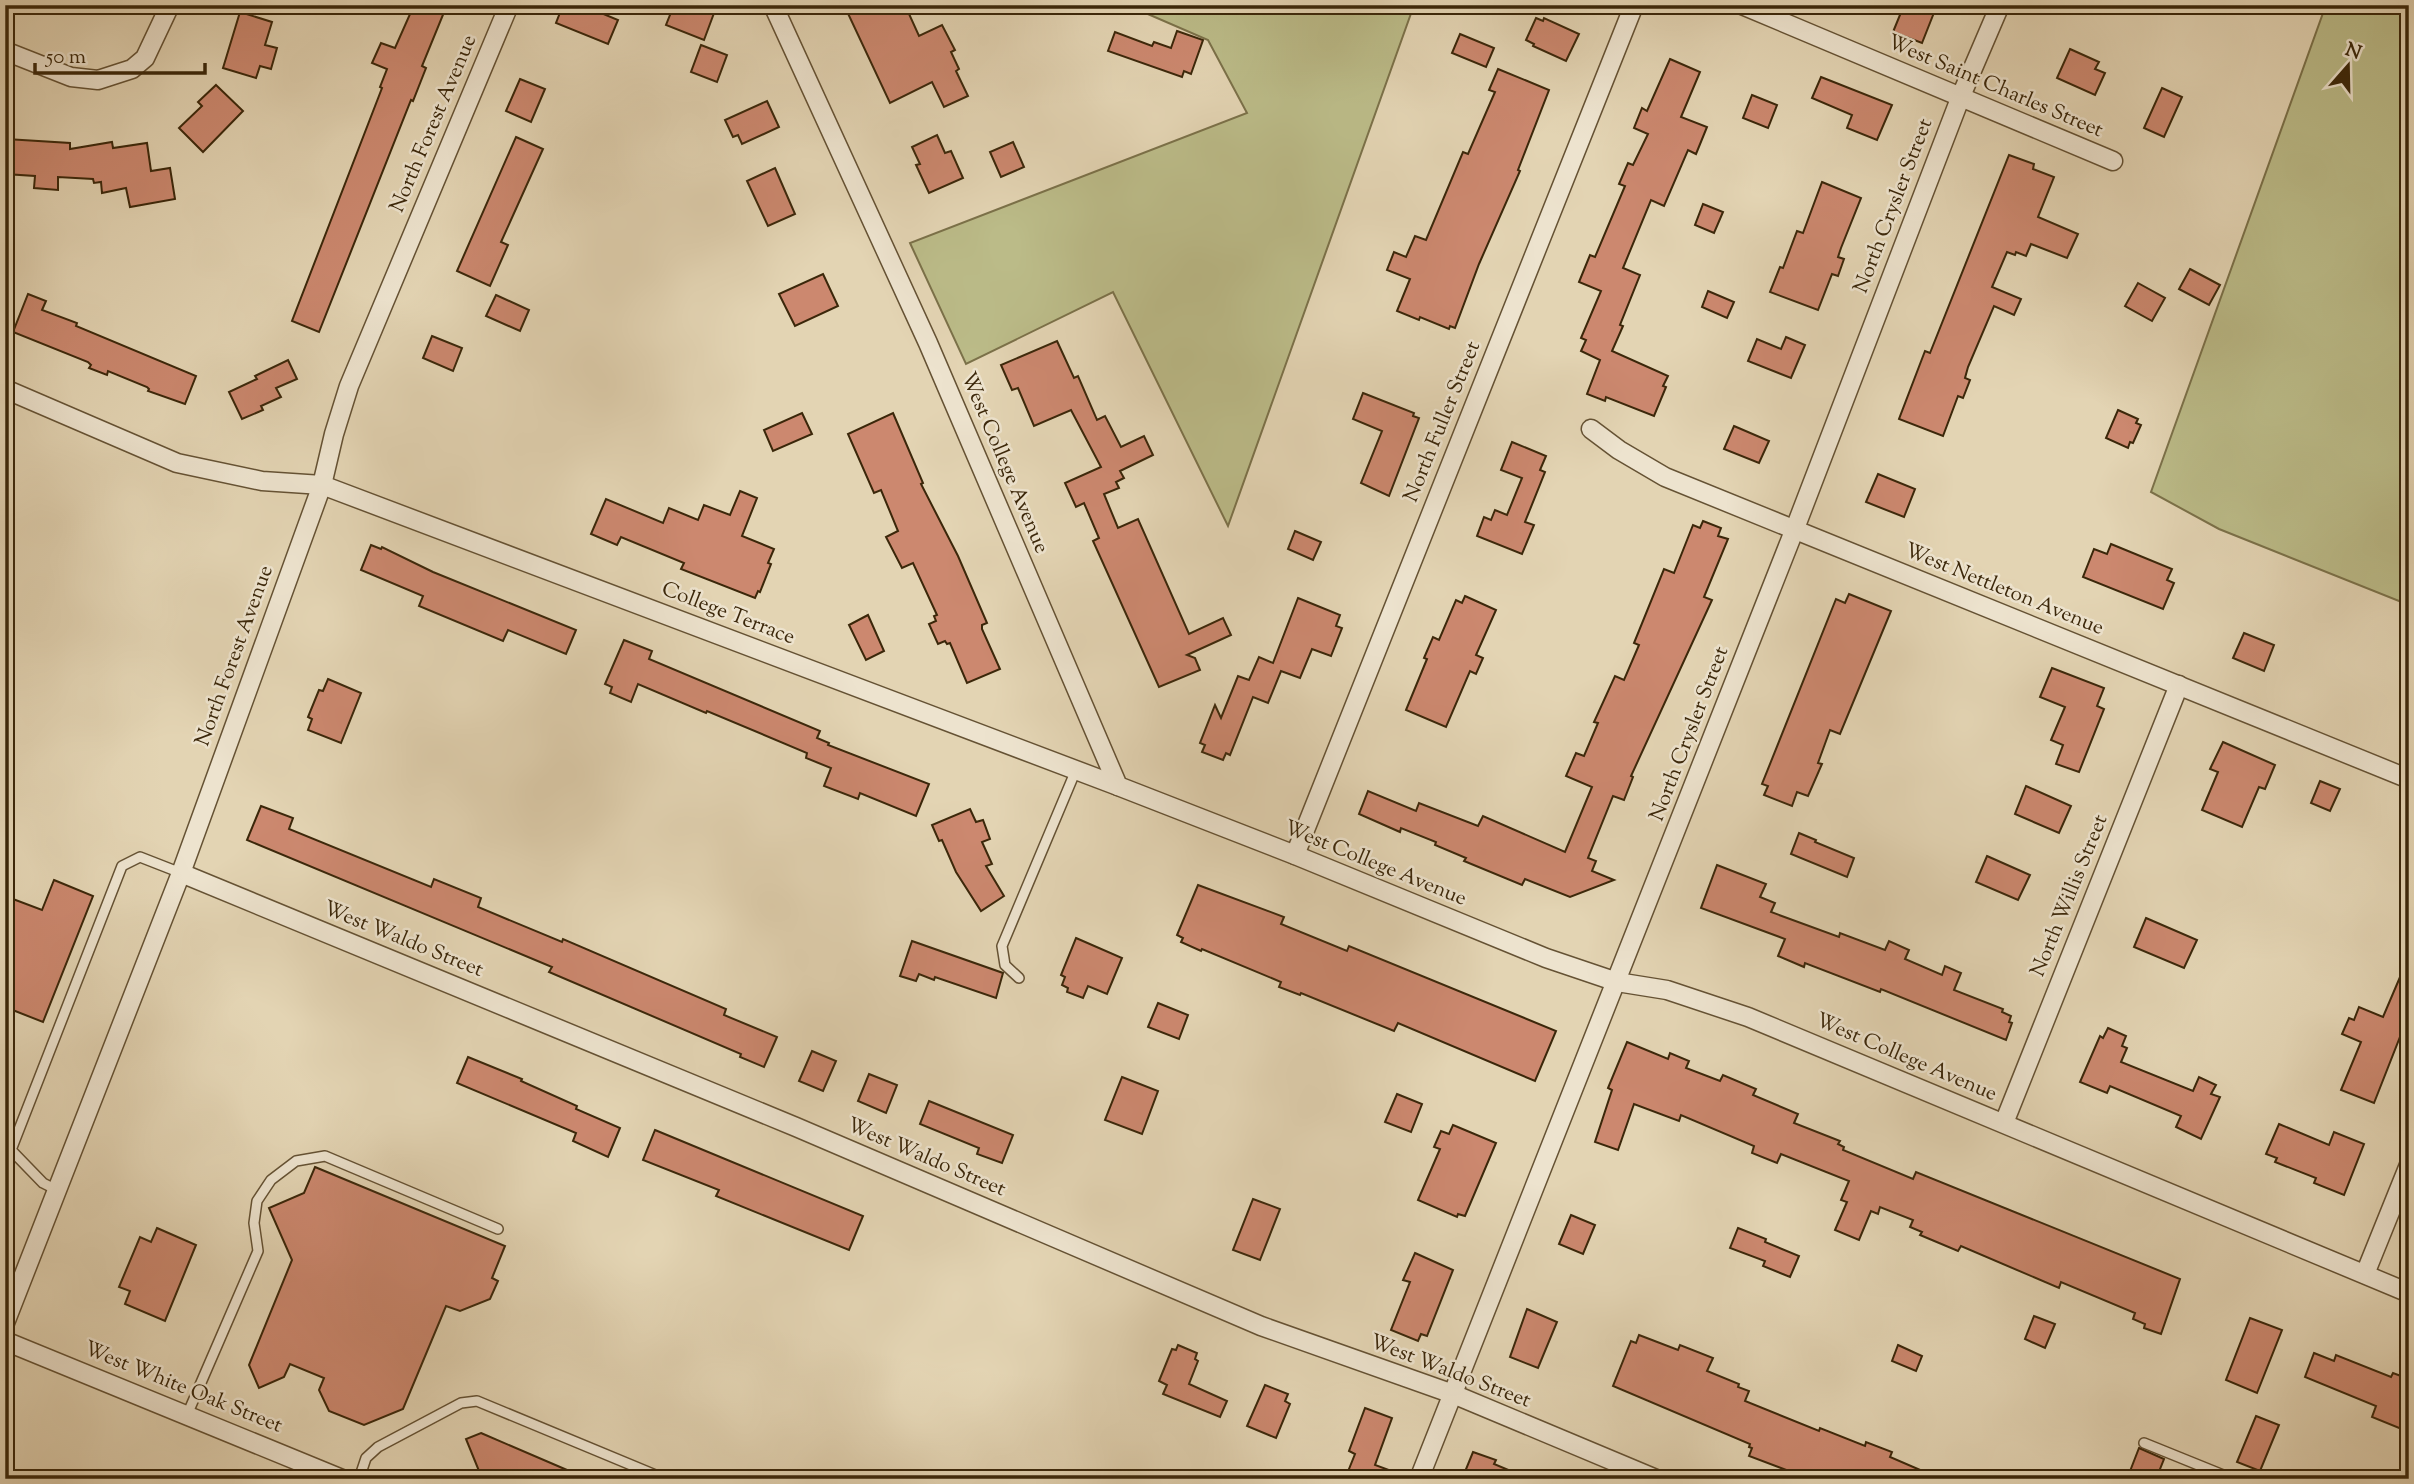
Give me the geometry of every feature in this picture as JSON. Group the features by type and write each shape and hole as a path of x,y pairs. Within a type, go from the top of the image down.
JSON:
{"street":[{"path":"5,51 71,77 97,80 132,69 145,58 170,5"},
{"name":"North Forest Avenue","path":"5,1323 181,873 321,485 349,386 509,5"},
{"name":"West College Avenue","path":"773,5 928,343 1118,786 1546,958 1617,982 1667,990 1748,1017 2409,1293"},
{"name":"North Fuller Street","path":"1295,855 1634,5"},
{"name":"West Saint Charles Street","path":"1742,5 2113,161"},
{"name":"North Crysler Street","path":"1419,1479 1794,531 1961,96 2000,5"},
{"name":"College Terrace","path":"5,389 177,463 262,481 321,485 1118,786"},
{"name":"West Nettleton Avenue","path":"1591,429 1619,450 1665,477 2409,779"},
{"name":"North Willis Street","path":"2004,1124 2179,685"},
{"name":"West Waldo Street","path":"181,873 796,1127 1261,1326 1453,1394 1656,1479"},
{"path":"2365,1274 2409,1165"},
{"name":"West White Oak Street","path":"5,1341 342,1479"}],"lane":[{"path":"1019,978 1005,965 1002,946 1076,770"},
{"path":"57,1190 43,1183 11,1150 122,866 140,857 181,873"},
{"path":"187,1415 258,1251 254,1223 257,1201 271,1180 296,1161 325,1156 498,1229"},
{"path":"359,1479 366,1458 378,1447 461,1403 477,1401 665,1479"},
{"path":"2144,1443 2233,1479"}],"green space":[{"path":"1127,5 1414,5 1228,526 1113,292 966,364 910,243 1247,113 1208,40"},
{"path":"2304,5 2409,5 2409,605 2219,529 2151,492 2323,13"}],"building":[{"path":"414,5 447,5 422,66 426,68 319,332 292,321 382,88 380,87 387,69 372,63 381,43 395,48"},
{"path":"563,5 582,5 618,20 608,44 556,23"},
{"path":"674,5 717,5 704,40 666,25"},
{"path":"844,5 905,5 919,36 942,25 955,50 951,52 959,69 956,71 968,96 944,107 932,82 890,103"},
{"path":"1904,5 1937,5 1922,43 1893,32"},
{"path":"240,12 272,22 265,45 277,48 271,69 260,66 256,78 223,68"},
{"path":"1536,18 1543,21 1544,18 1579,34 1566,61 1526,40"},
{"path":"1177,31 1203,40 1191,74 1184,71 1182,77 1108,51 1115,32 1152,46 1154,42 1171,48"},
{"path":"1460,34 1494,48 1486,67 1452,53"},
{"path":"701,45 727,55 717,82 691,72"},
{"path":"2070,49 2099,62 2095,69 2105,73 2095,95 2057,78"},
{"path":"1670,59 1700,72 1681,117 1707,127 1696,154 1688,150 1664,206 1651,200 1623,268 1640,275 1612,351 1668,376 1654,416 1606,397 1605,401 1587,394 1600,360 1581,351 1586,340 1581,338 1601,291 1579,282 1590,255 1595,257 1625,186 1619,184 1628,163 1633,165 1648,134 1634,128 1642,108 1647,111"},
{"path":"1498,69 1549,90 1518,170 1520,171 1479,264 1455,328 1450,326 1449,329 1397,311 1410,279 1387,270 1394,252 1406,257 1415,236 1426,240 1463,152 1468,154 1495,92 1489,90"},
{"path":"1821,77 1892,105 1877,140 1847,128 1852,115 1812,98"},
{"path":"520,79 545,89 531,122 506,111"},
{"path":"216,85 243,111 203,152 179,128 202,106 198,102"},
{"path":"2162,88 2182,97 2164,137 2144,128"},
{"path":"1752,95 1777,105 1768,128 1743,118"},
{"path":"767,101 779,127 742,144 738,135 733,137 725,120"},
{"path":"937,135 945,153 951,151 963,178 929,193 916,165 920,164 912,147"},
{"path":"516,137 543,149 501,242 508,245 490,286 457,271"},
{"path":"6,139 70,143 70,149 112,142 113,148 147,143 151,171 170,168 175,199 130,207 126,188 102,193 101,182 94,183 93,179 58,177 58,190 34,188 35,176 5,174"},
{"path":"1013,142 1024,167 1001,177 990,152"},
{"path":"2009,155 2034,164 2033,169 2054,177 2038,217 2078,234 2067,258 2031,244 2026,256 2007,252 1992,287 2021,299 2014,315 1994,306 1968,367 1965,378 1970,380 1963,398 1958,396 1943,436 1899,419 1925,351 1930,353"},
{"path":"775,168 795,214 768,226 747,181"},
{"path":"1822,182 1861,198 1838,257 1844,259 1838,276 1832,274 1818,310 1770,292 1780,267 1783,268 1797,231 1803,233"},
{"path":"1703,204 1723,212 1714,233 1695,225"},
{"path":"2190,269 2220,285 2209,305 2179,289"},
{"path":"823,274 838,306 795,326 779,294"},
{"path":"2138,283 2165,298 2152,321 2125,306"},
{"path":"1708,291 1734,302 1727,318 1702,307"},
{"path":"28,294 46,301 42,310 196,376 185,404 148,391 147,387 108,371 107,375 89,368 91,365 88,362 13,332"},
{"path":"496,295 529,310 520,331 486,316"},
{"path":"432,336 462,348 453,371 423,358"},
{"path":"1786,337 1805,345 1791,378 1748,361 1757,339 1781,349"},
{"path":"1057,341 1074,378 1078,376 1097,420 1105,416 1121,447 1144,436 1153,455 1120,471 1124,478 1116,482 1119,488 1104,494 1118,528 1138,519 1189,634 1223,618 1231,635 1187,655 1195,658 1200,670 1159,687 1093,541 1099,538 1084,503 1076,507 1065,483 1101,467 1071,410 1034,426 1018,388 1012,390 1001,365"},
{"path":"288,360 297,379 276,388 281,397 261,406 263,410 242,419 229,392"},
{"path":"1363,393 1414,413 1413,416 1419,418 1389,496 1361,483 1382,431 1353,419"},
{"path":"2118,410 2138,419 2136,423 2141,425 2128,448 2106,438"},
{"path":"802,413 812,434 773,451 764,430"},
{"path":"893,413 923,483 921,484 958,556 987,623 982,625 982,629 1000,669 967,683 950,643 945,641 938,644 929,624 936,621 934,616 937,615 913,563 902,568 886,537 898,531 881,490 874,493 848,434"},
{"path":"1734,426 1769,441 1759,463 1724,449"},
{"path":"1512,442 1546,456 1540,470 1545,472 1525,522 1534,525 1522,554 1477,536 1484,517 1491,520 1495,510 1507,515 1522,478 1501,470"},
{"path":"1878,474 1915,489 1904,517 1866,502"},
{"path":"740,491 757,498 742,536 774,549 768,563 771,564 755,598 681,569 684,563 621,537 617,545 591,534 606,499 663,523 669,508 698,520 704,505 730,515"},
{"path":"1703,521 1721,528 1718,536 1728,539 1704,597 1712,600 1631,776 1633,777 1624,800 1613,796 1588,858 1596,861 1592,871 1614,880 1570,897 1525,879 1522,885 1464,861 1466,858 1435,845 1436,842 1401,828 1400,832 1359,814 1368,791 1416,811 1419,803 1478,826 1483,816 1565,852 1592,787 1566,776 1576,753 1584,756 1598,723 1594,722 1615,676 1624,680 1639,645 1634,643 1664,569 1674,573 1693,525 1700,528"},
{"path":"1295,531 1321,542 1313,560 1288,549"},
{"path":"2111,544 2172,569 2167,580 2174,583 2163,609 2083,577 2094,549 2107,554"},
{"path":"371,545 381,549 382,547 433,572 576,630 566,654 508,630 503,641 419,606 423,596 361,570"},
{"path":"1849,594 1891,611 1840,734 1830,730 1818,763 1822,764 1808,796 1797,792 1792,806 1764,795 1768,786 1762,784 1836,599 1845,603"},
{"path":"1465,596 1496,610 1476,655 1483,658 1476,674 1470,671 1446,727 1406,710 1433,637 1439,640 1456,600 1462,603"},
{"path":"1298,598 1340,615 1336,626 1342,628 1331,656 1312,649 1300,678 1281,671 1268,703 1253,697 1230,755 1226,753 1223,760 1202,752 1205,745 1200,743 1215,705 1221,718 1238,676 1249,680 1259,657 1273,663"},
{"path":"868,615 884,651 866,660 849,625"},
{"path":"2244,633 2274,645 2264,671 2233,658"},
{"path":"624,640 652,651 649,659 820,731 817,738 829,743 828,745 929,784 916,816 860,793 858,799 824,786 831,768 806,758 807,753 707,711 706,713 638,684 631,702 610,693 612,687 605,684"},
{"path":"2052,668 2104,688 2097,706 2104,709 2079,772 2056,764 2063,745 2051,740 2065,707 2040,697"},
{"path":"328,679 361,693 341,743 308,730 312,719 308,717 319,690 323,691"},
{"path":"2223,742 2275,765 2265,789 2259,787 2242,827 2202,810 2218,772 2210,769"},
{"path":"2320,781 2340,789 2330,811 2311,803"},
{"path":"2026,786 2071,806 2059,833 2015,814"},
{"path":"261,806 293,818 289,829 431,887 434,879 481,898 478,907 562,942 563,939 726,1009 724,1015 777,1037 764,1067 740,1057 741,1054 549,972 552,967 247,840"},
{"path":"970,809 976,822 983,820 990,839 982,842 992,864 986,866 1004,896 981,911 956,872 932,825"},
{"path":"1799,833 1854,858 1847,877 1791,854"},
{"path":"1987,856 2030,875 2018,900 1976,882"},
{"path":"1717,865 1766,884 1760,897 1775,903 1771,912 1839,937 1840,933 1885,950 1889,941 1909,950 1905,959 1942,975 1945,966 1961,973 1954,990 2003,1009 2002,1012 2011,1016 2009,1022 2012,1023 2006,1040 1881,989 1880,992 1805,963 1804,967 1778,956 1785,939 1701,908"},
{"path":"54,880 93,896 43,1022 5,1007 5,896 42,910"},
{"path":"1198,885 1284,917 1281,924 1347,951 1349,946 1556,1031 1535,1081 1398,1023 1394,1031 1301,993 1300,995 1279,987 1281,982 1181,942 1183,938 1177,935"},
{"path":"2146,918 2197,940 2184,968 2134,947"},
{"path":"1076,938 1122,958 1107,994 1088,986 1083,998 1067,992 1068,988 1062,985 1065,977 1061,975"},
{"path":"912,941 1003,973 996,998 935,977 934,980 919,974 916,981 900,976"},
{"path":"2409,956 2409,1014 2374,1103 2341,1090 2361,1042 2342,1034 2349,1018 2354,1020 2359,1007 2383,1017"},
{"path":"1158,1003 1188,1015 1179,1039 1148,1027"},
{"path":"2108,1028 2126,1036 2122,1046 2127,1048 2121,1062 2193,1091 2199,1077 2216,1085 2211,1094 2220,1097 2201,1139 2176,1127 2181,1116 2110,1086 2107,1093 2080,1082 2100,1036 2103,1038"},
{"path":"1627,1042 1668,1059 1670,1053 1689,1061 1686,1068 1720,1081 1723,1075 1756,1089 1753,1095 1798,1114 1794,1123 1840,1141 1838,1144 1844,1147 1843,1150 1913,1179 1916,1172 2180,1279 2161,1334 2144,1328 2145,1324 2133,1319 2135,1313 2061,1282 2059,1288 1961,1246 1958,1251 1920,1235 1922,1232 1910,1227 1913,1220 1880,1207 1878,1214 1871,1211 1859,1240 1835,1230 1847,1202 1841,1200 1849,1181 1781,1154 1777,1163 1752,1153 1754,1146 1681,1115 1679,1121 1634,1104 1618,1150 1595,1142 1612,1090 1608,1088"},
{"path":"812,1051 836,1061 823,1091 799,1081"},
{"path":"468,1057 522,1079 521,1081 577,1106 576,1109 620,1128 608,1157 573,1141 576,1133 457,1083"},
{"path":"869,1074 897,1085 886,1113 858,1101"},
{"path":"1122,1077 1158,1091 1142,1134 1105,1120"},
{"path":"1397,1094 1422,1104 1411,1132 1385,1122"},
{"path":"929,1101 1013,1135 1002,1163 977,1154 979,1148 920,1124"},
{"path":"2279,1124 2329,1145 2334,1132 2364,1144 2344,1195 2314,1183 2316,1178 2275,1162 2277,1158 2266,1154"},
{"path":"1453,1125 1496,1143 1465,1216 1458,1214 1457,1217 1418,1200 1440,1149 1434,1147 1441,1131 1449,1134"},
{"path":"655,1130 863,1216 849,1250 716,1196 719,1190 643,1160"},
{"path":"315,1167 505,1246 492,1278 498,1281 490,1299 460,1311 446,1306 403,1409 364,1425 329,1411 319,1390 324,1378 290,1364 284,1377 259,1388 249,1365 292,1260 269,1208 304,1193"},
{"path":"1253,1199 1280,1209 1260,1260 1233,1250"},
{"path":"1571,1215 1595,1225 1583,1254 1559,1244"},
{"path":"157,1228 196,1245 165,1321 125,1304 130,1291 119,1287 140,1237 151,1242"},
{"path":"1738,1228 1799,1256 1790,1277 1763,1266 1765,1261 1730,1248"},
{"path":"1415,1253 1453,1270 1427,1336 1421,1334 1418,1341 1391,1330 1410,1282 1403,1280"},
{"path":"1527,1309 1557,1322 1538,1368 1510,1357"},
{"path":"2034,1316 2055,1324 2045,1348 2025,1339"},
{"path":"2250,1318 2282,1330 2257,1393 2226,1380"},
{"path":"1639,1335 1678,1350 1680,1345 1713,1358 1707,1371 1749,1391 1745,1401 1819,1431 1820,1428 1865,1446 1866,1442 1892,1452 1890,1457 1941,1479 1810,1479 1749,1456 1752,1448 1749,1447 1750,1444 1613,1386 1631,1341 1636,1343"},
{"path":"1178,1345 1197,1353 1195,1359 1198,1361 1189,1384 1227,1401 1220,1417 1163,1394 1167,1385 1159,1381 1172,1349 1176,1350"},
{"path":"1898,1345 1922,1356 1916,1371 1892,1361"},
{"path":"2314,1353 2334,1361 2336,1355 2391,1377 2393,1373 2409,1379 2409,1432 2372,1417 2376,1406 2305,1377"},
{"path":"1265,1385 1288,1394 1285,1401 1290,1404 1276,1438 1247,1426"},
{"path":"1365,1408 1392,1418 1375,1465 1408,1477 1407,1479 1345,1479 1355,1454 1349,1451"},
{"path":"2256,1416 2279,1425 2260,1471 2237,1462"},
{"path":"481,1433 588,1479 498,1479 479,1471 466,1439"},
{"path":"2139,1448 2164,1459 2156,1479 2127,1479"},
{"path":"1473,1452 1496,1460 1494,1464 1530,1479 1462,1479"}]}
